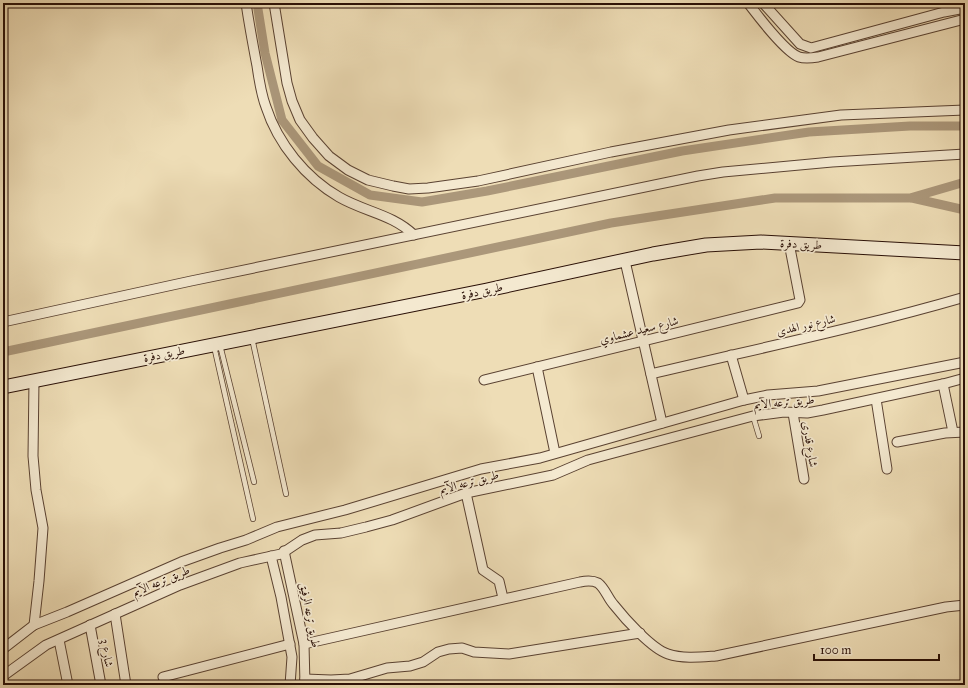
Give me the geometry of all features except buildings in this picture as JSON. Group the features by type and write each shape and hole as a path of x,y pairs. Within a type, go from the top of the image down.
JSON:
{"main road":[{"name":"طريق دفرة","path":"3,387 487,290 625,260 706,245 748,242 789,243 965,253"}],"street":[{"path":"246,3 266,108 280,138 288,150 309,174 331,192 358,206 399,222 414,235"},
{"path":"274,3 287,83 292,101 300,120 313,138 329,156 348,170 368,180 409,189 478,181 611,152 729,130 841,116 965,110"},
{"path":"748,3 769,29 793,54 804,58 818,57 965,19"},
{"path":"763,3 800,44 811,48 936,14 965,8"},
{"path":"3,322 191,281 698,176 723,172 847,161 965,154"},
{"name":"شارع سعيد عشماوي","path":"484,380 799,302 789,243"},
{"path":"625,260 662,423"},
{"name":"شارع نور الهدى","path":"651,374 926,308 965,297"},
{"path":"731,355 744,400"},
{"name":"طريق ترعه الآيم","path":"3,650 34,625 181,562 276,528 345,510 481,469 540,458 744,400 768,395 818,392 965,362"},
{"path":"537,367 555,453"},
{"name":"طريق ترعه الآيم","path":"3,676 46,645 90,625 180,585 240,564 272,556 284,551 302,540 315,535 341,533 392,520 466,493 552,475 584,462 617,452 753,416 784,412 794,413 823,410 965,378"},
{"path":"34,380 34,456 36,490 43,528 34,625"},
{"path":"943,384 953,432"},
{"path":"876,399 887,469"},
{"name":"شارع قدرى","path":"794,413 804,479"},
{"path":"897,442 953,432 965,432"},
{"path":"466,493 483,570 499,581 503,598"},
{"name":"طريق ترعه الرفيق","path":"284,551 304,644 305,682"},
{"name":"طريق ترعه الرفيق","path":"272,556 292,657 290,685"},
{"path":"304,644 503,598 590,581 597,583 603,588 613,605 651,643 667,654 692,658 716,656 946,607 965,605"},
{"path":"115,614 126,685"},
{"name":"شارع 3","path":"90,625 100,685"},
{"path":"305,682 350,679 387,668 410,666 423,662 438,652 449,649 462,648 474,652 509,654 640,632"},
{"path":"59,640 68,685"},
{"path":"163,677 290,644"}],"lane":[{"path":"252,337 286,494"},
{"path":"217,344 254,482"},
{"path":"217,344 253,519"},
{"path":"753,416 759,436"}],"waterway":[{"path":"257,3 265,53 282,120 318,166 370,195 422,202 487,191 682,151 809,132 910,126 965,126"},
{"path":"3,352 611,223 775,198 910,198 965,182"},
{"path":"912,198 965,210"}]}
